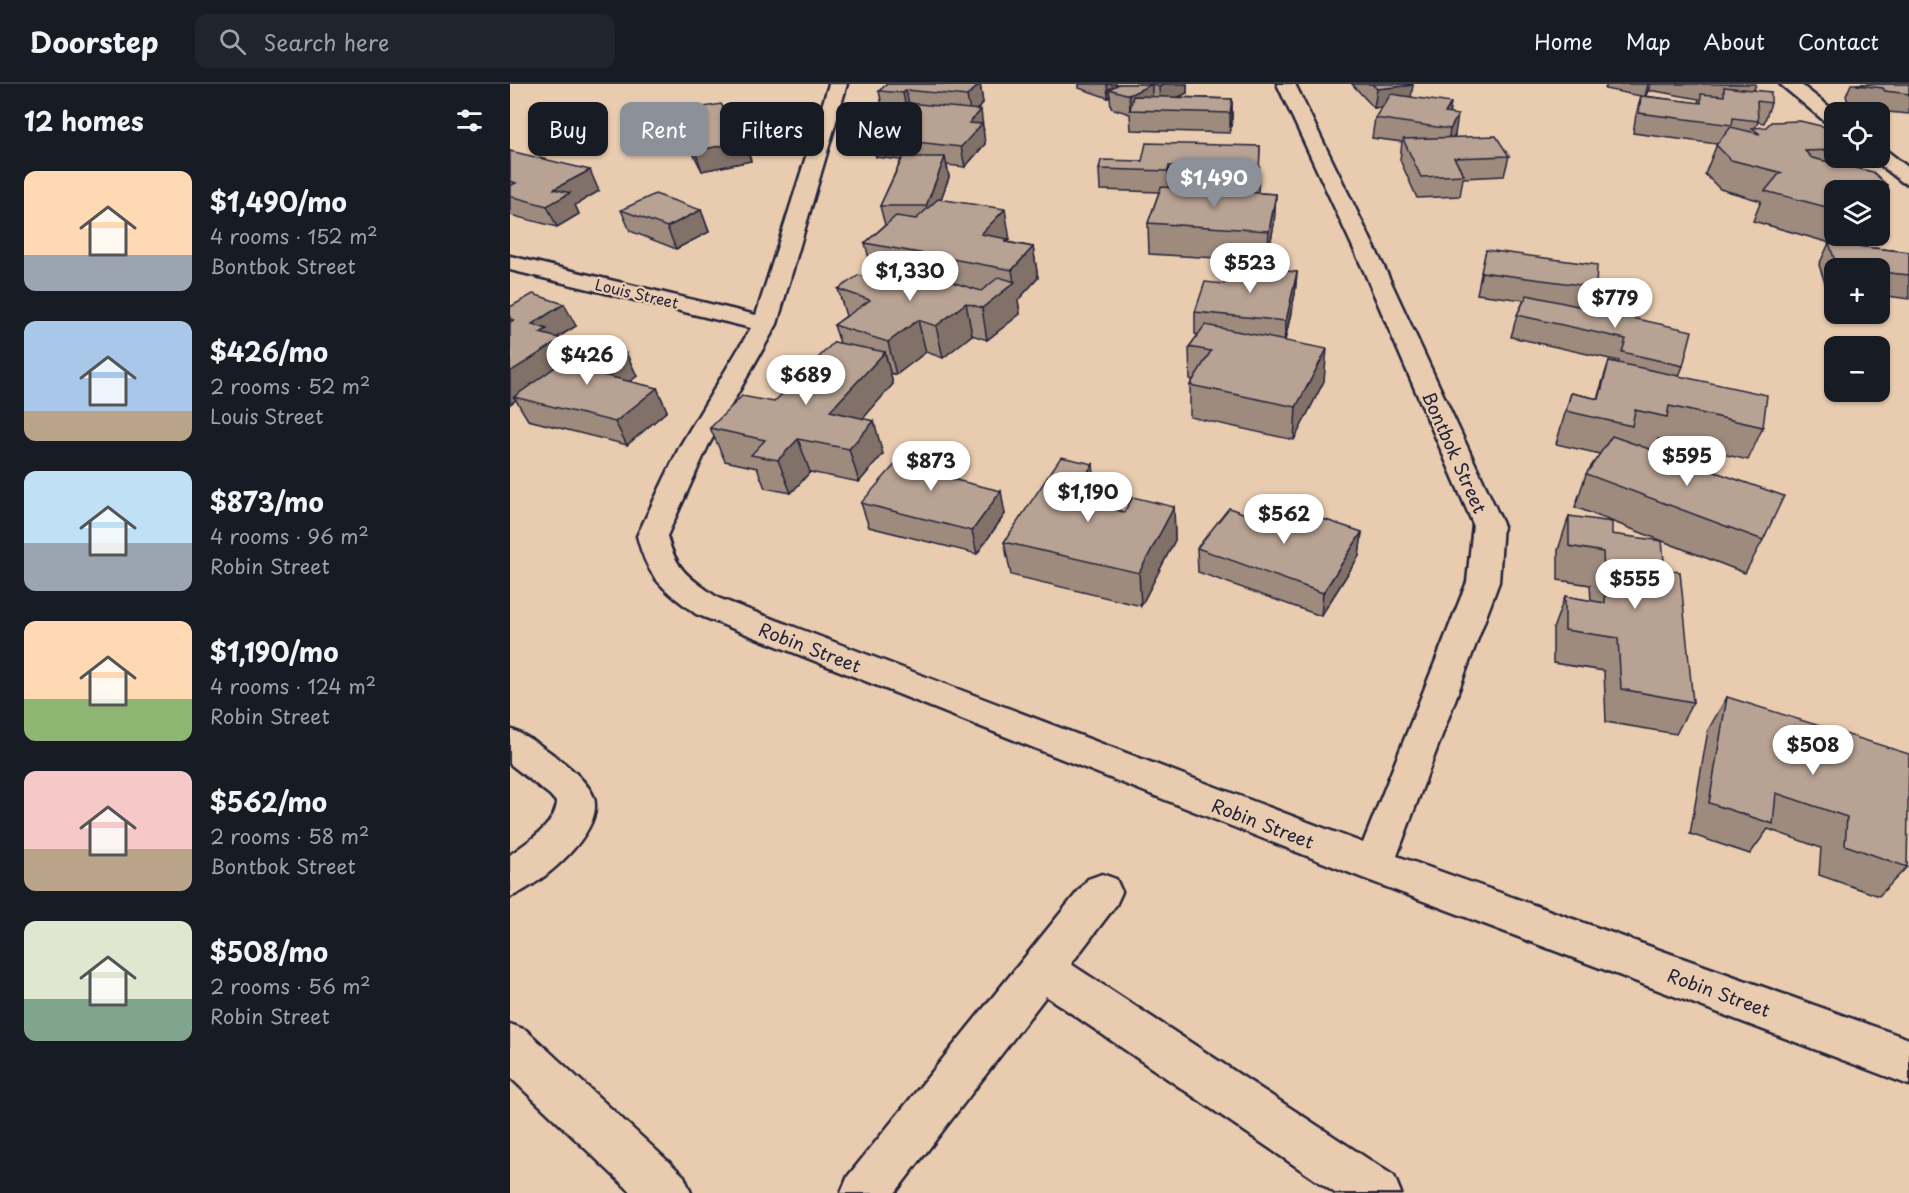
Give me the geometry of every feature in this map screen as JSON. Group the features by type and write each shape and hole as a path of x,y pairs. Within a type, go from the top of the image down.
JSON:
{"street":[{"path":"765,324 838,84"},
{"name":"Bontbok Street","path":"1286,84 1374,269 1488,524 1483,582 1374,865"},
{"path":"1789,84 1824,112"},
{"path":"1890,163 1909,178"},
{"name":"Louis Street","path":"510,263 765,324"},
{"name":"Robin Street","path":"765,324 694,446 652,536 658,558 672,580 707,606 1374,865 1909,1062"},
{"path":"510,744 563,784 576,799 574,819 559,839 510,879"},
{"path":"865,1193 1102,892"},
{"path":"1041,968 1377,1193"},
{"path":"510,1046 667,1193"}],"building":[{"path":"887,84 980,84 967,96 906,90 903,93 879,91"},
{"path":"1119,84 1152,84 1129,95 1109,89"},
{"path":"1372,84 1412,84 1413,85 1377,89"},
{"path":"1857,84 1909,84 1909,94 1885,91 1883,88"},
{"path":"1724,87 1771,92 1771,103 1757,101 1758,121 1733,118 1732,125 1639,113 1641,96 1701,103 1701,94 1724,96"},
{"path":"1391,94 1451,103 1445,113 1458,115 1450,129 1375,118"},
{"path":"1133,96 1232,99 1230,113 1130,110"},
{"path":"720,104 720,146 708,148 708,106"},
{"path":"922,104 981,110 969,123 982,124 961,147 922,143"},
{"path":"1800,121 1824,127 1824,150 1805,151 1812,158 1824,161 1824,168 1856,168 1873,172 1882,180 1824,180 1824,206 1765,191 1779,174 1783,173 1731,160 1716,145 1731,127 1760,134 1752,128 1766,127 1771,122"},
{"path":"1496,136 1509,156 1454,158 1464,175 1421,177 1403,139"},
{"path":"1146,143 1260,146 1259,174 1216,173 1217,167 1169,166 1168,171 1099,169 1101,160 1142,161"},
{"path":"510,151 590,170 554,189 570,193 547,206 510,196 510,186 516,183 510,181"},
{"path":"903,157 945,157 926,206 880,206"},
{"path":"1161,187 1276,194 1269,231 1148,223"},
{"path":"655,194 701,210 667,227 621,210"},
{"path":"938,199 1005,209 981,234 1008,239 1005,242 1033,247 1012,270 865,243 896,216 916,219"},
{"path":"1830,246 1856,246 1909,252 1909,275 1890,273 1890,258 1834,258"},
{"path":"1486,250 1597,265 1596,287 1481,272"},
{"path":"899,266 981,291 999,277 1015,282 982,308 966,303 936,326 918,320 888,342 834,325 870,300 838,289 859,275 878,281"},
{"path":"1230,266 1297,272 1286,321 1195,312 1205,282 1224,284"},
{"path":"533,294 564,304 532,324 547,329 540,333 562,339 510,372 510,322 514,320 510,319 510,307"},
{"path":"1527,295 1692,331 1683,366 1622,352 1626,339 1517,315"},
{"path":"1205,325 1327,349 1296,407 1190,385 1211,351 1189,347"},
{"path":"834,342 885,352 830,411 874,421 849,449 798,439 778,460 751,455 765,440 710,428 742,396 774,402"},
{"path":"587,344 626,353 598,374 657,388 615,422 514,397"},
{"path":"1609,361 1767,395 1763,427 1669,406 1667,417 1635,410 1632,426 1566,411 1571,393 1599,399"},
{"path":"1612,436 1784,496 1763,540 1586,474"},
{"path":"912,445 952,455 935,475 1001,491 972,531 861,503"},
{"path":"1061,457 1093,464 1070,500 1124,512 1133,497 1174,507 1139,573 1004,542"},
{"path":"1275,503 1362,532 1323,593 1197,548 1229,508 1262,520"},
{"path":"1569,516 1612,522 1612,534 1662,541 1665,570 1680,572 1693,702 1621,689 1618,638 1565,630 1565,596 1605,603 1603,552 1569,546"},
{"path":"1727,697 1909,754 1907,867 1845,845 1847,817 1776,793 1773,824 1709,803"}]}
